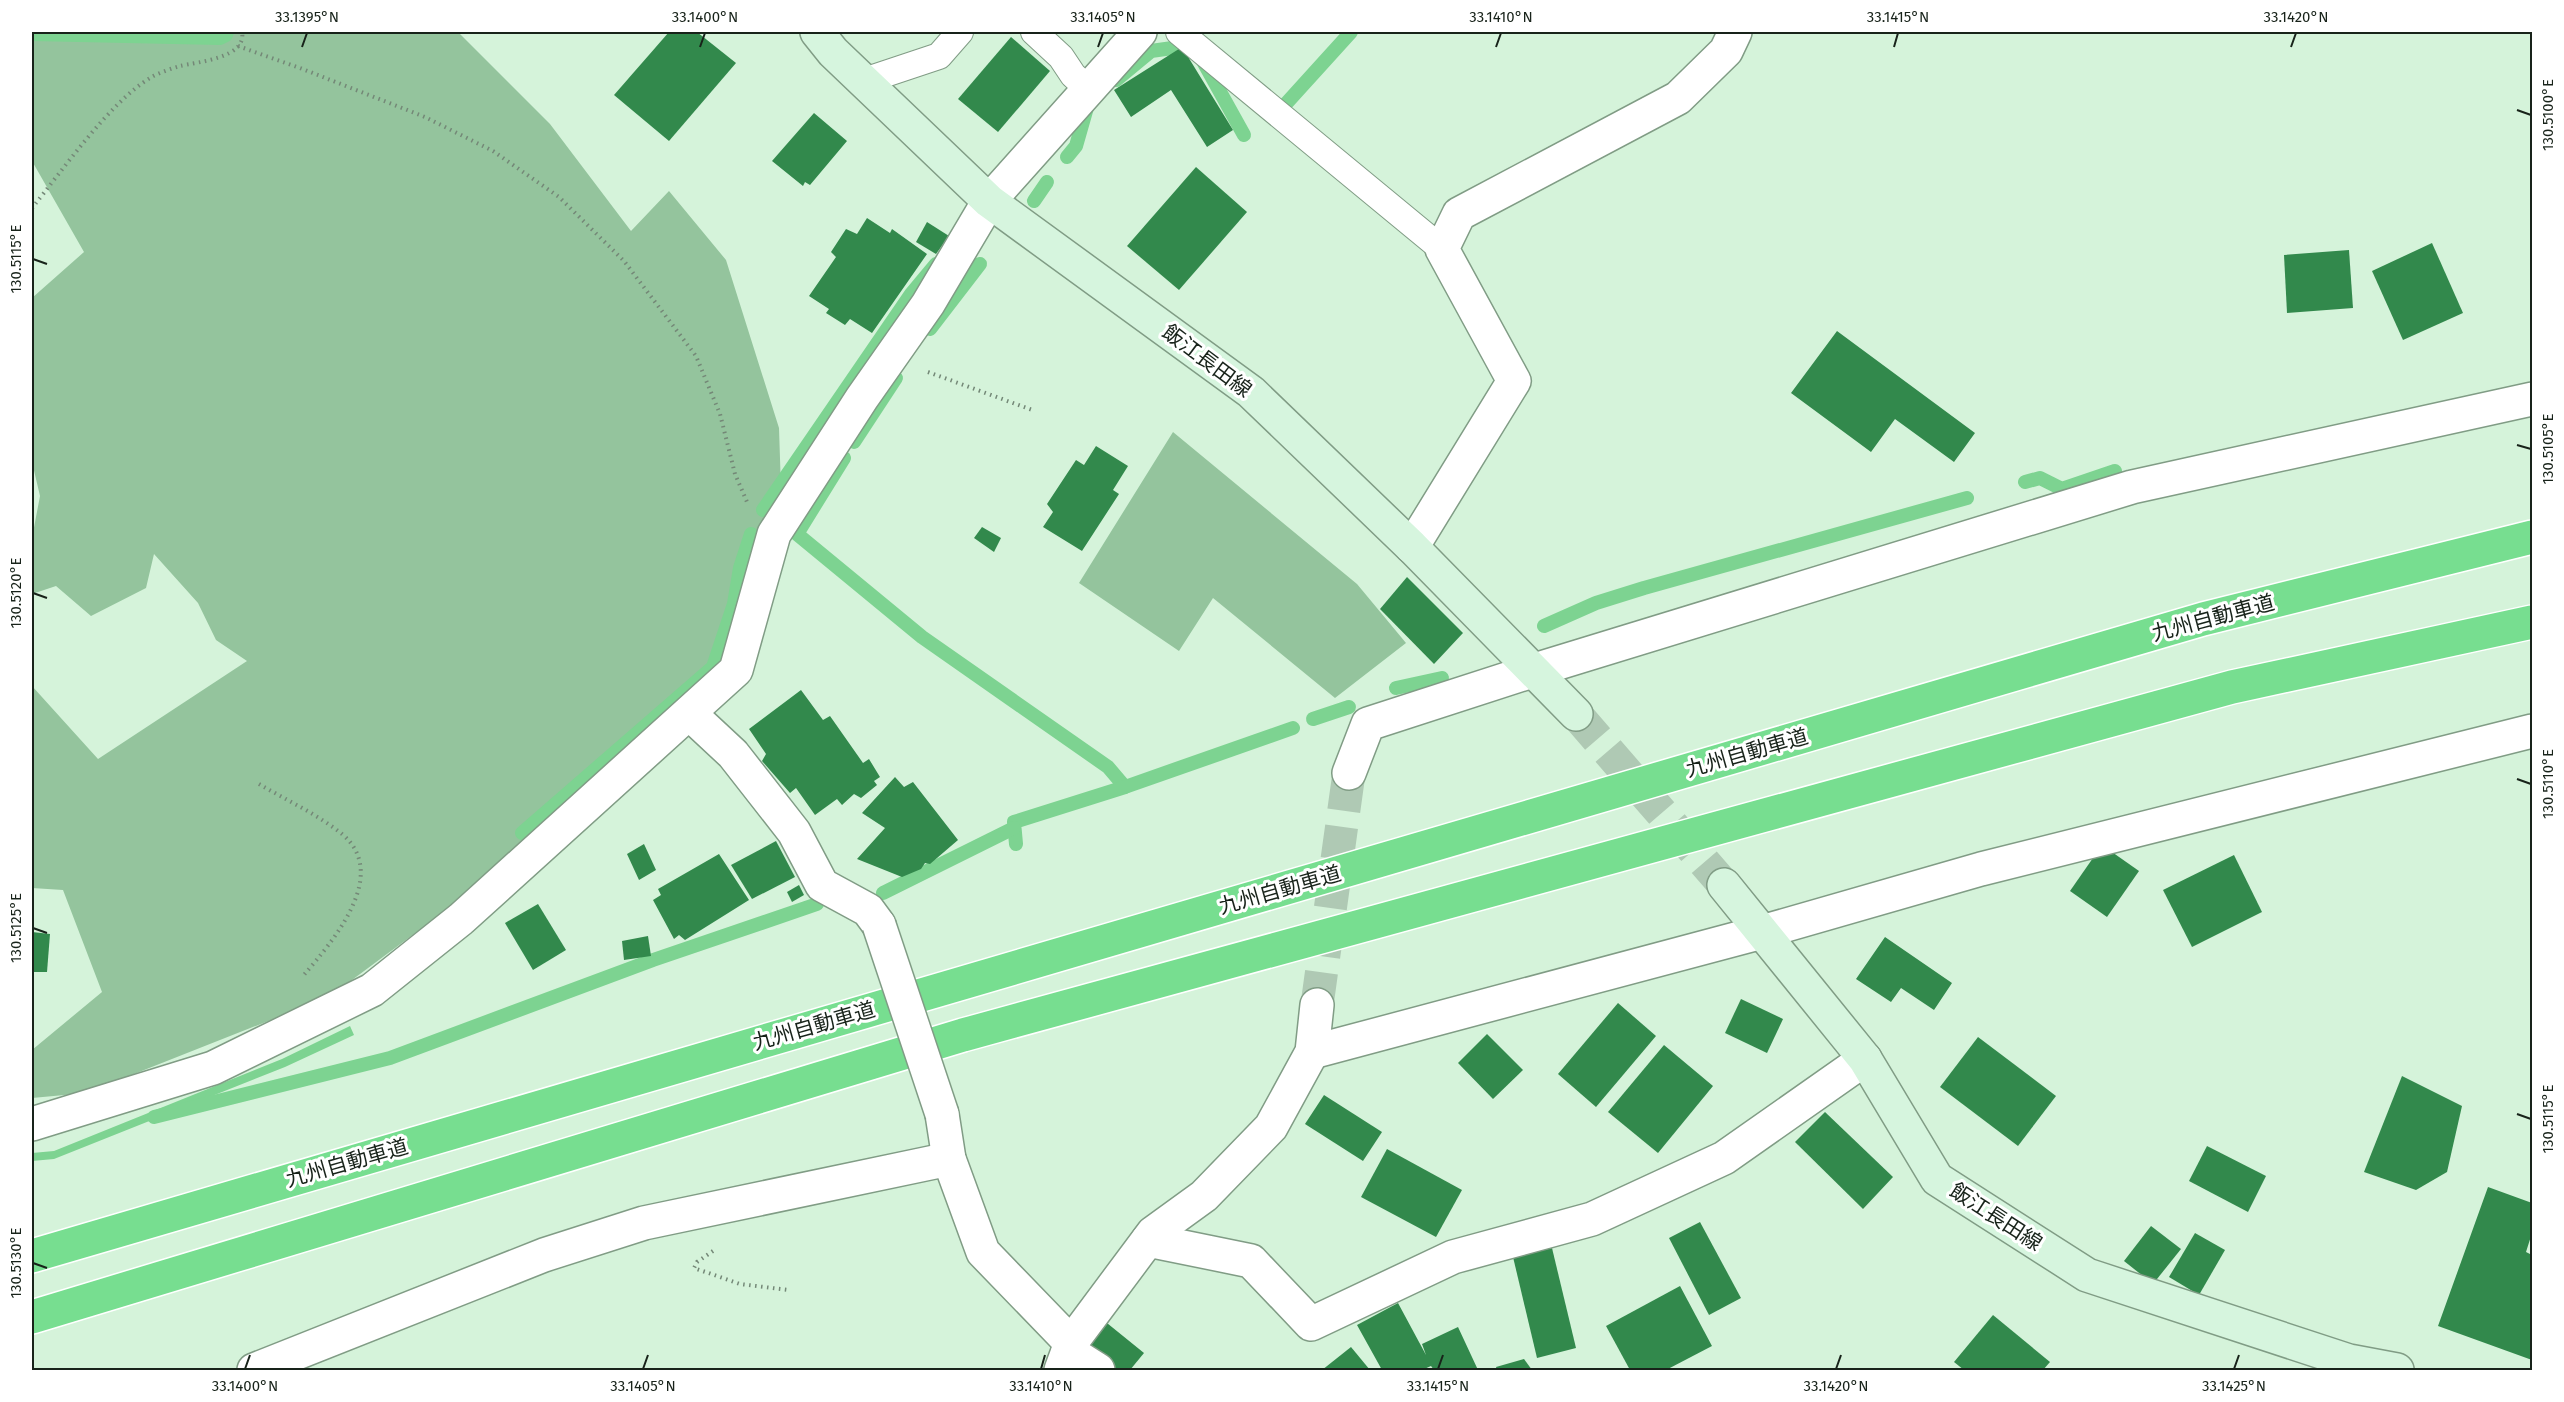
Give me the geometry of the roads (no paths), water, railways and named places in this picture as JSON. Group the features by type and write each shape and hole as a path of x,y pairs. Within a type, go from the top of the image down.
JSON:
{"highway":[{"name":"九州自動車道","path":"32,1256 2203,619 2532,537"},
{"path":"32,1317 963,1035 2232,687 2532,622"}],"main road":[{"name":"飯江長田線","path":"817,32 833,52 988,201 1251,392 1412,547 1576,714"},
{"name":"飯江長田線","path":"1724,885 1865,1059 1937,1179 2086,1275 2349,1361 2397,1371"}],"street":[{"path":"32,1124 213,1068 372,990 461,920 736,670 774,534 862,398 928,304 988,201 1140,32"},
{"path":"1412,547 1514,381 1442,249 1459,214 1678,98 1726,51 1735,32"},
{"path":"1349,773 1368,724 1535,670 2132,487 2532,399"},
{"path":"689,713 733,754 794,832 822,885 868,910 879,925 942,1114 949,1159 983,1252 1067,1355 1098,1371"},
{"path":"1312,1053 1762,932 1982,869 2532,730"},
{"path":"1067,1355 1153,1233 1204,1196 1271,1127 1312,1053 1317,1005"},
{"path":"1148,1240 1251,1261 1311,1324 1453,1257 1592,1219 1724,1158 1865,1059"},
{"path":"254,1371 544,1255 644,1223 949,1159"}],"lane":[{"path":"864,81 939,56 960,32"},
{"path":"1034,32 1061,57 1073,75 1088,89"},
{"path":"1179,32 1442,249"}],"waterway":[{"path":"32,34 220,38 227,32"},
{"path":"1283,107 1351,32"},
{"path":"1116,80 1151,51 1194,45 1244,135"},
{"path":"1067,157 1076,146 1088,104"},
{"path":"1034,201 1047,182"},
{"path":"763,510 911,294 936,264"},
{"path":"930,329 980,264"},
{"path":"854,442 896,378"},
{"path":"844,458 797,534 922,637 1108,767 1125,787"},
{"path":"2025,482 2040,478 2062,489 2115,471"},
{"path":"1544,626 1596,603 1644,588 1967,498"},
{"path":"522,833 713,667 734,604 740,568 751,534"},
{"path":"1396,688 1442,678"},
{"path":"1313,719 1349,707"},
{"path":"1016,844 1014,822 1125,787 1293,728"},
{"path":"883,893 1014,828"},
{"path":"154,1117 390,1058 653,960 817,904"}],"tunnel":[{"path":"1576,714 1724,885"},
{"path":"1317,1005 1349,773"}]}
